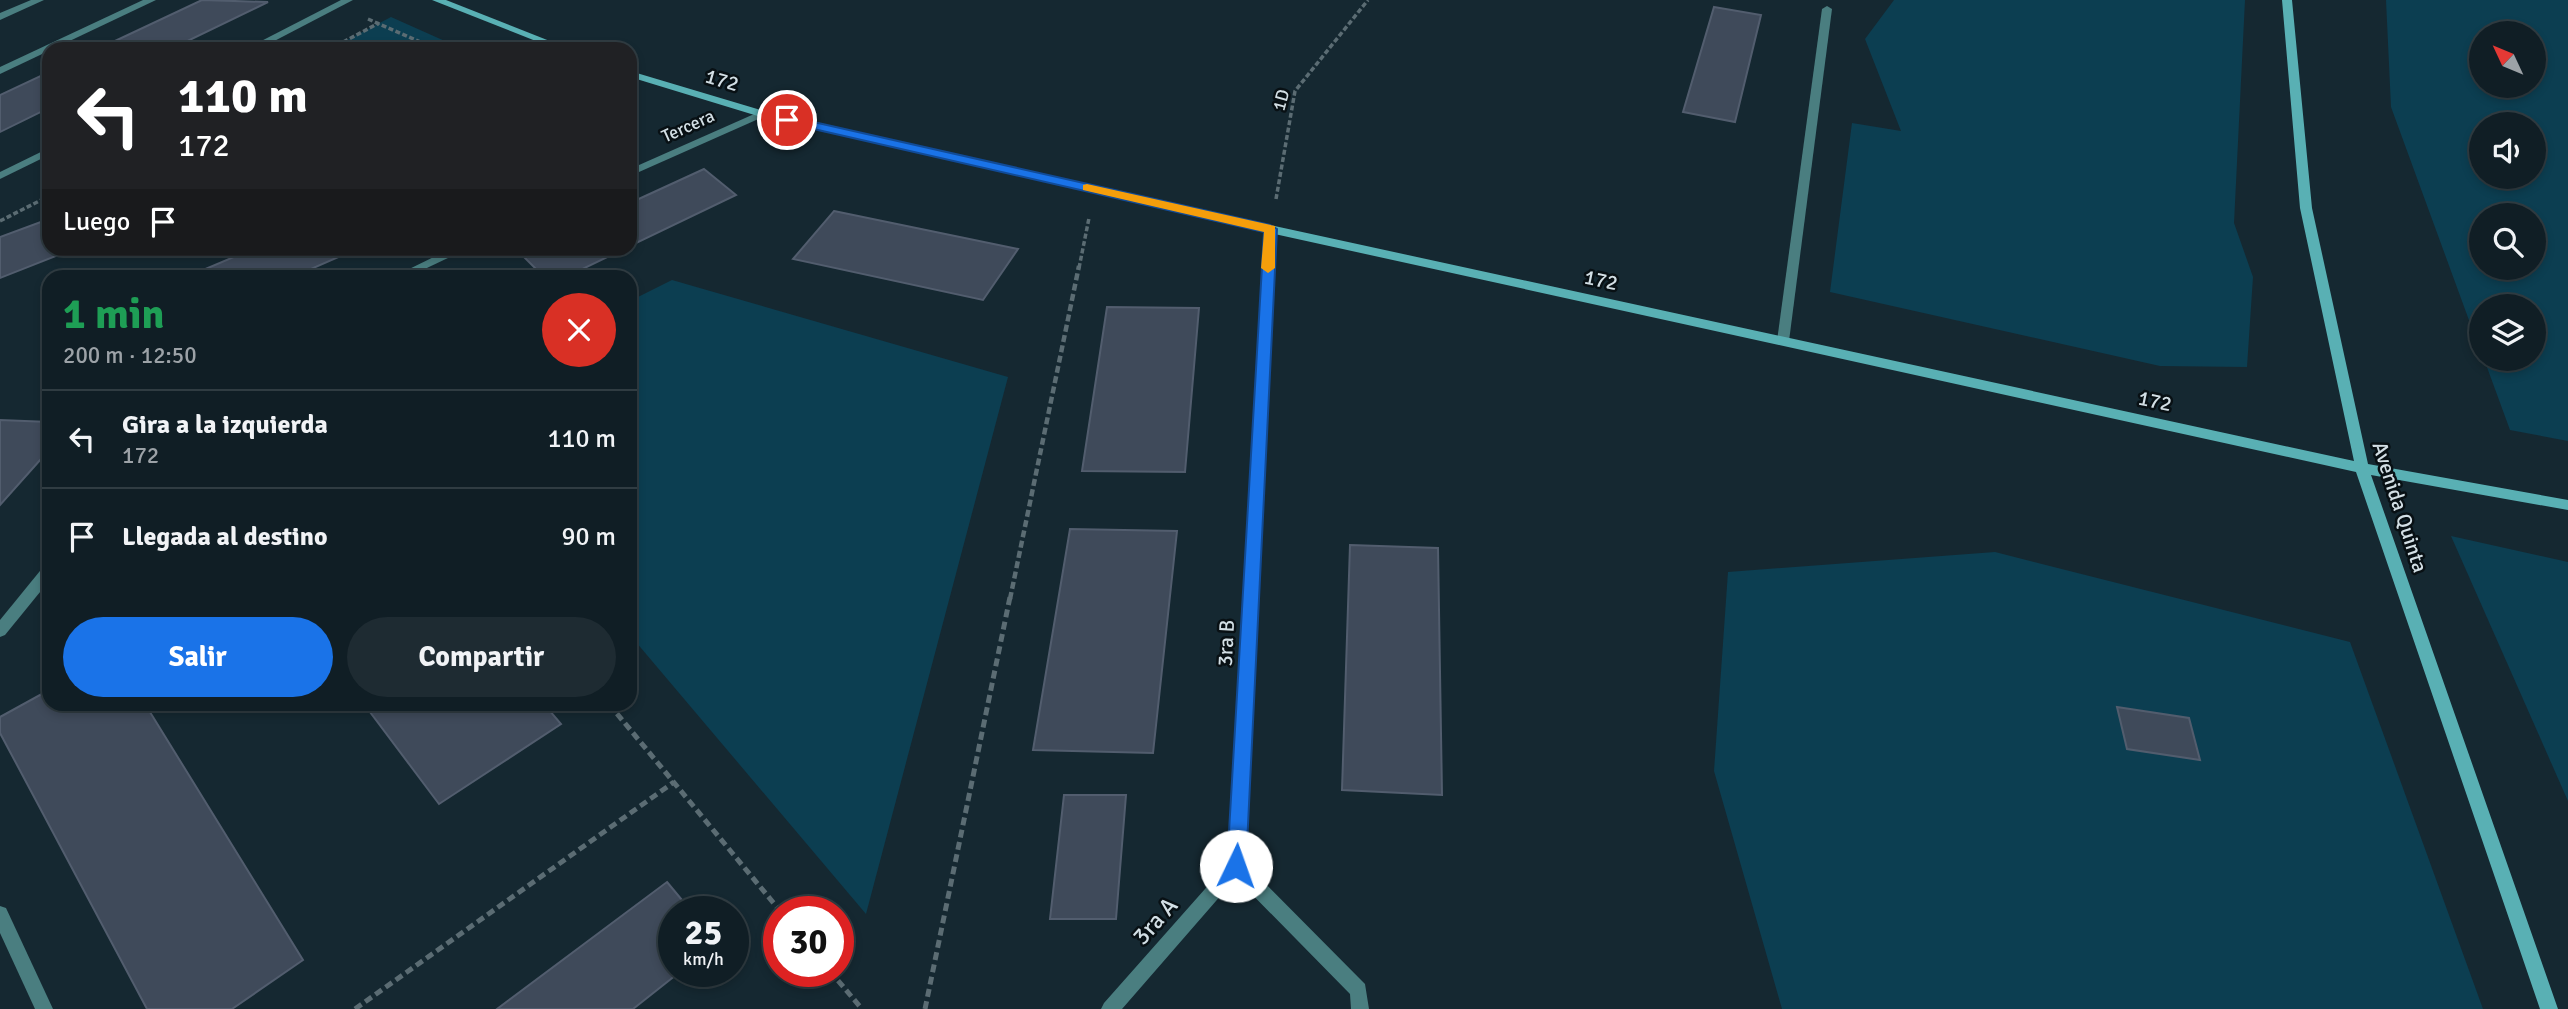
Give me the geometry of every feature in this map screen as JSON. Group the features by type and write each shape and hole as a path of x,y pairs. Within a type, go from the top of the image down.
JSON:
{"street":[{"path":"0,17 39,0"},
{"path":"62,42 151,0"},
{"path":"265,42 348,0"},
{"path":"437,0 547,42"},
{"name":"Avenida Quinta","path":"2287,0 2306,208 2362,468 2549,1009"},
{"path":"1783,341 1827,9"},
{"path":"0,71 42,51"},
{"name":"172","path":"637,76 761,114 1270,229 2362,468 2568,505"},
{"name":"Tercera","path":"637,170 761,114"},
{"path":"0,176 42,155"},
{"name":"3ra B","path":"1236,866 1270,229"},
{"path":"414,270 446,256"},
{"path":"0,631 42,579"},
{"path":"1236,866 1359,990 1360,1009"},
{"name":"3ra A","path":"1110,1009 1236,866"},
{"path":"0,914 44,1009"}],"path":[{"name":"1D","path":"1270,229 1295,91 1367,0"},
{"path":"334,7 421,42"},
{"path":"343,42 379,23"},
{"path":"925,1009 1095,189"},
{"path":"0,221 42,200"},
{"path":"615,711 768,896"},
{"path":"355,1009 674,782"},
{"path":"843,987 862,1009"}],"shaded area":[{"path":"1894,0 2245,0 2234,223 2253,277 2247,367 2160,366 1830,292 1852,123 1901,131 1865,39"},
{"path":"2386,0 2568,0 2568,441 2510,430 2488,371 2546,371 2546,294 2469,294 2469,320 2391,107"},
{"path":"391,17 447,42 343,42"},
{"path":"672,280 1008,377 866,914 854,900 854,896 851,896 637,643 637,298"},
{"path":"2451,536 2568,562 2568,801"},
{"path":"1995,552 2350,642 2483,1009 1782,1009 1714,771 1728,572"}],"building":[{"path":"202,0 268,2 185,42 113,42"},
{"path":"1714,7 1761,15 1735,122 1683,112"},
{"path":"42,75 42,111 0,132 0,95"},
{"path":"704,169 736,195 637,243 637,200"},
{"path":"834,211 1018,249 983,300 793,259"},
{"path":"42,222 42,256 56,256 0,278 0,237"},
{"path":"236,256 341,256 309,270 203,270"},
{"path":"523,256 609,256 580,270 537,270"},
{"path":"1107,307 1199,308 1185,472 1082,471"},
{"path":"0,420 42,422 42,458 0,505"},
{"path":"1070,529 1177,531 1153,753 1033,750"},
{"path":"1350,545 1438,548 1442,795 1342,790"},
{"path":"42,694 42,711 149,711 303,960 232,1009 147,1009 0,733 0,717"},
{"path":"2117,707 2189,718 2200,760 2127,749"},
{"path":"369,711 550,711 561,724 439,804"},
{"path":"1064,795 1126,795 1116,919 1050,919"},
{"path":"667,882 679,896 658,896 658,987 661,987 633,1009 497,1009"}],"slow traffic":[{"path":"1087,188 1270,229 1268,268"}],"route":[{"path":"787,120 1270,229 1236,866"}]}
